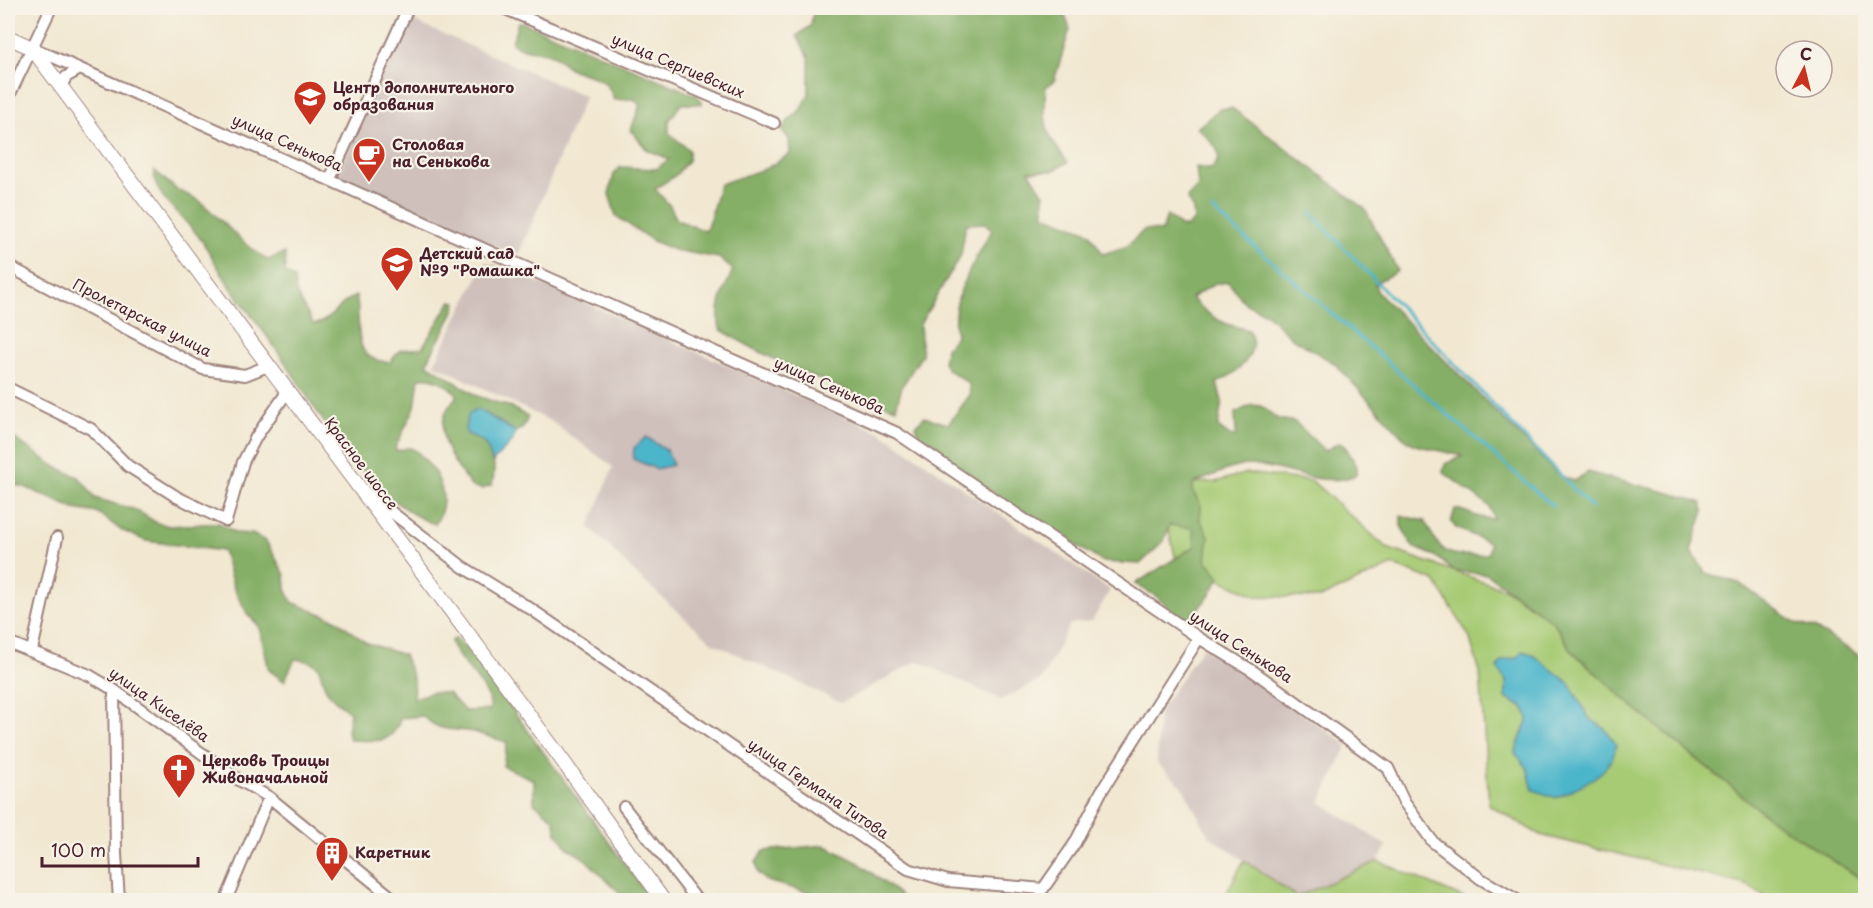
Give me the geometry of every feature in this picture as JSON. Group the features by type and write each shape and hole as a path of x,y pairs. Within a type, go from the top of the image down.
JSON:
{"main road":[{"path":"8,37 32,48"},
{"name":"Красное шоссе","path":"32,48 663,900"}],"street":[{"path":"8,98 51,8"},
{"path":"330,179 408,8"},
{"name":"улица Сергиевских","path":"503,8 774,123"},
{"name":"улица Сенькова","path":"32,48 897,433 1199,638 1253,671 1388,768 1404,802 1433,842 1481,879 1517,900"},
{"path":"61,87 66,77 80,69"},
{"name":"Пролетарская улица","path":"8,266 203,369 245,375 268,366"},
{"path":"8,388 91,429 128,466 177,497 226,521 243,462 256,437 287,392"},
{"name":"улица Германа Титова","path":"357,486 463,567 531,609 908,869 948,881 1043,889 1076,843 1101,792 1199,638"},
{"path":"32,650 57,538"},
{"name":"улица Киселёва","path":"8,642 89,675 114,690 239,780 269,796 395,900"},
{"path":"114,690 116,855 119,900"},
{"path":"225,900 269,796"},
{"path":"624,807 697,900"}],"shaded area":[{"path":"406,18 585,96 518,256 337,175"},
{"path":"485,262 501,266 882,433 1110,590 1092,621 1070,624 1042,679 1001,700 918,661 841,703 713,643 639,577 589,527 613,467 552,422 434,364"},
{"path":"1203,647 1348,745 1320,802 1387,846 1378,861 1297,897 1209,836 1182,786 1157,763 1159,711"}],"green space":[{"path":"808,8 1062,8 1070,29 1054,81 1046,87 1045,119 1054,143 1068,162 1052,171 1029,171 1044,194 1044,215 1089,232 1103,254 1127,246 1144,230 1162,231 1167,215 1181,227 1187,227 1194,220 1193,210 1187,198 1198,186 1196,167 1211,169 1218,158 1216,147 1197,128 1220,109 1232,108 1365,209 1398,271 1375,283 1377,292 1559,475 1574,481 1588,472 1702,503 1704,511 1691,550 1705,573 1739,583 1795,623 1814,628 1865,659 1865,881 1777,824 1639,712 1572,651 1553,622 1487,574 1454,571 1435,556 1413,547 1401,526 1401,516 1425,521 1437,542 1448,552 1464,555 1488,554 1490,543 1456,528 1451,522 1455,509 1484,518 1494,518 1489,506 1443,472 1445,464 1462,456 1415,445 1403,437 1334,363 1293,339 1267,314 1246,304 1228,282 1214,284 1191,298 1217,319 1249,330 1252,339 1250,355 1245,362 1239,369 1217,383 1222,401 1218,427 1230,436 1236,435 1235,413 1252,405 1261,406 1278,419 1295,422 1325,451 1338,443 1344,445 1357,466 1356,475 1329,480 1274,468 1247,465 1194,483 1192,490 1201,506 1200,520 1209,536 1206,560 1220,577 1209,596 1188,620 1177,616 1156,596 1135,584 1195,546 1193,528 1169,525 1164,541 1140,564 1103,562 1011,505 938,455 918,437 916,425 924,417 948,424 970,395 969,384 947,369 943,362 946,348 956,336 956,308 959,294 992,230 985,223 966,224 961,255 920,324 922,355 902,386 896,408 806,374 720,329 720,306 733,270 719,258 674,250 653,241 616,216 609,194 614,174 620,167 656,169 669,159 647,150 631,130 640,105 634,99 614,100 607,86 598,78 571,69 552,55 521,48 512,43 518,22 522,22 698,96 702,104 681,104 669,121 669,133 689,150 689,159 676,175 655,189 670,206 677,220 706,231 720,184 767,168 790,154 789,139 780,129 800,110 809,94 809,57 797,36 811,25 813,11"},
{"path":"154,170 176,189 200,201 249,247 268,260 285,253 285,272 294,279 296,292 313,324 325,320 345,302 356,296 362,348 376,360 390,362 400,350 422,348 451,301 457,302 427,364 477,396 511,407 528,417 523,428 516,432 478,409 467,434 482,442 491,453 494,468 492,485 482,489 471,486 455,464 449,453 443,430 444,418 458,395 449,387 431,378 419,378 415,407 395,448 396,451 408,448 414,450 436,474 443,499 440,516 435,524 421,518 396,502 372,480 333,435 272,343 227,282 200,238 162,196 154,179"},
{"path":"8,434 56,467 79,477 95,498 136,510 157,523 170,526 219,523 236,533 252,534 266,541 285,575 286,589 292,602 337,620 365,642 404,655 413,678 414,698 432,692 448,693 465,711 490,710 486,693 454,649 451,641 455,638 490,674 507,702 651,900 627,900 585,859 568,848 557,833 554,819 534,803 534,780 503,766 507,742 473,732 446,729 435,725 423,716 401,718 392,734 382,740 350,740 347,732 350,712 331,696 318,667 307,661 295,659 284,681 269,670 259,626 248,615 234,589 223,551 146,541 121,530 98,513 74,509 25,487 8,484"},
{"path":"1247,473 1312,481 1387,548 1505,589 1554,622 1572,651 1639,712 1777,824 1865,881 1865,900 1770,900 1747,885 1540,835 1489,805 1480,672 1469,636 1435,581 1393,565 1320,598 1256,596 1176,560 1157,484 1215,482","holes":["1519,657 1569,683 1589,718 1605,729 1533,790 1527,767 1515,752 1528,718 1524,708 1506,698 1506,681 1502,661"]},
{"path":"824,845 859,863 906,900 835,900 767,881 758,873 756,862 764,851"},
{"path":"1244,860 1297,897 1378,861 1468,900 1223,900"}],"water":[{"path":"478,409 516,432 512,442 492,462 484,444 478,438 467,434 465,428 469,414"},
{"path":"646,437 666,450 673,465 656,469 633,459 634,448"},
{"path":"1522,651 1532,654 1569,683 1589,718 1605,729 1616,744 1614,755 1602,771 1594,778 1556,798 1533,790 1527,767 1515,753 1528,718 1524,708 1506,698 1506,681 1497,668 1502,661 1519,657"}],"waterway":[{"path":"1213,210 1553,506"},
{"path":"1310,212 1592,508"}],"place":[{"name":"Центр дополнительного образования","path":"310,126"},
{"name":"Столовая на Сенькова","path":"369,183"},
{"name":"Детский сад №9 \"Ромашка\"","path":"397,292"},
{"name":"Церковь Троицы Живоначальной","path":"179,799"},
{"name":"Каретник","path":"332,882"}]}
